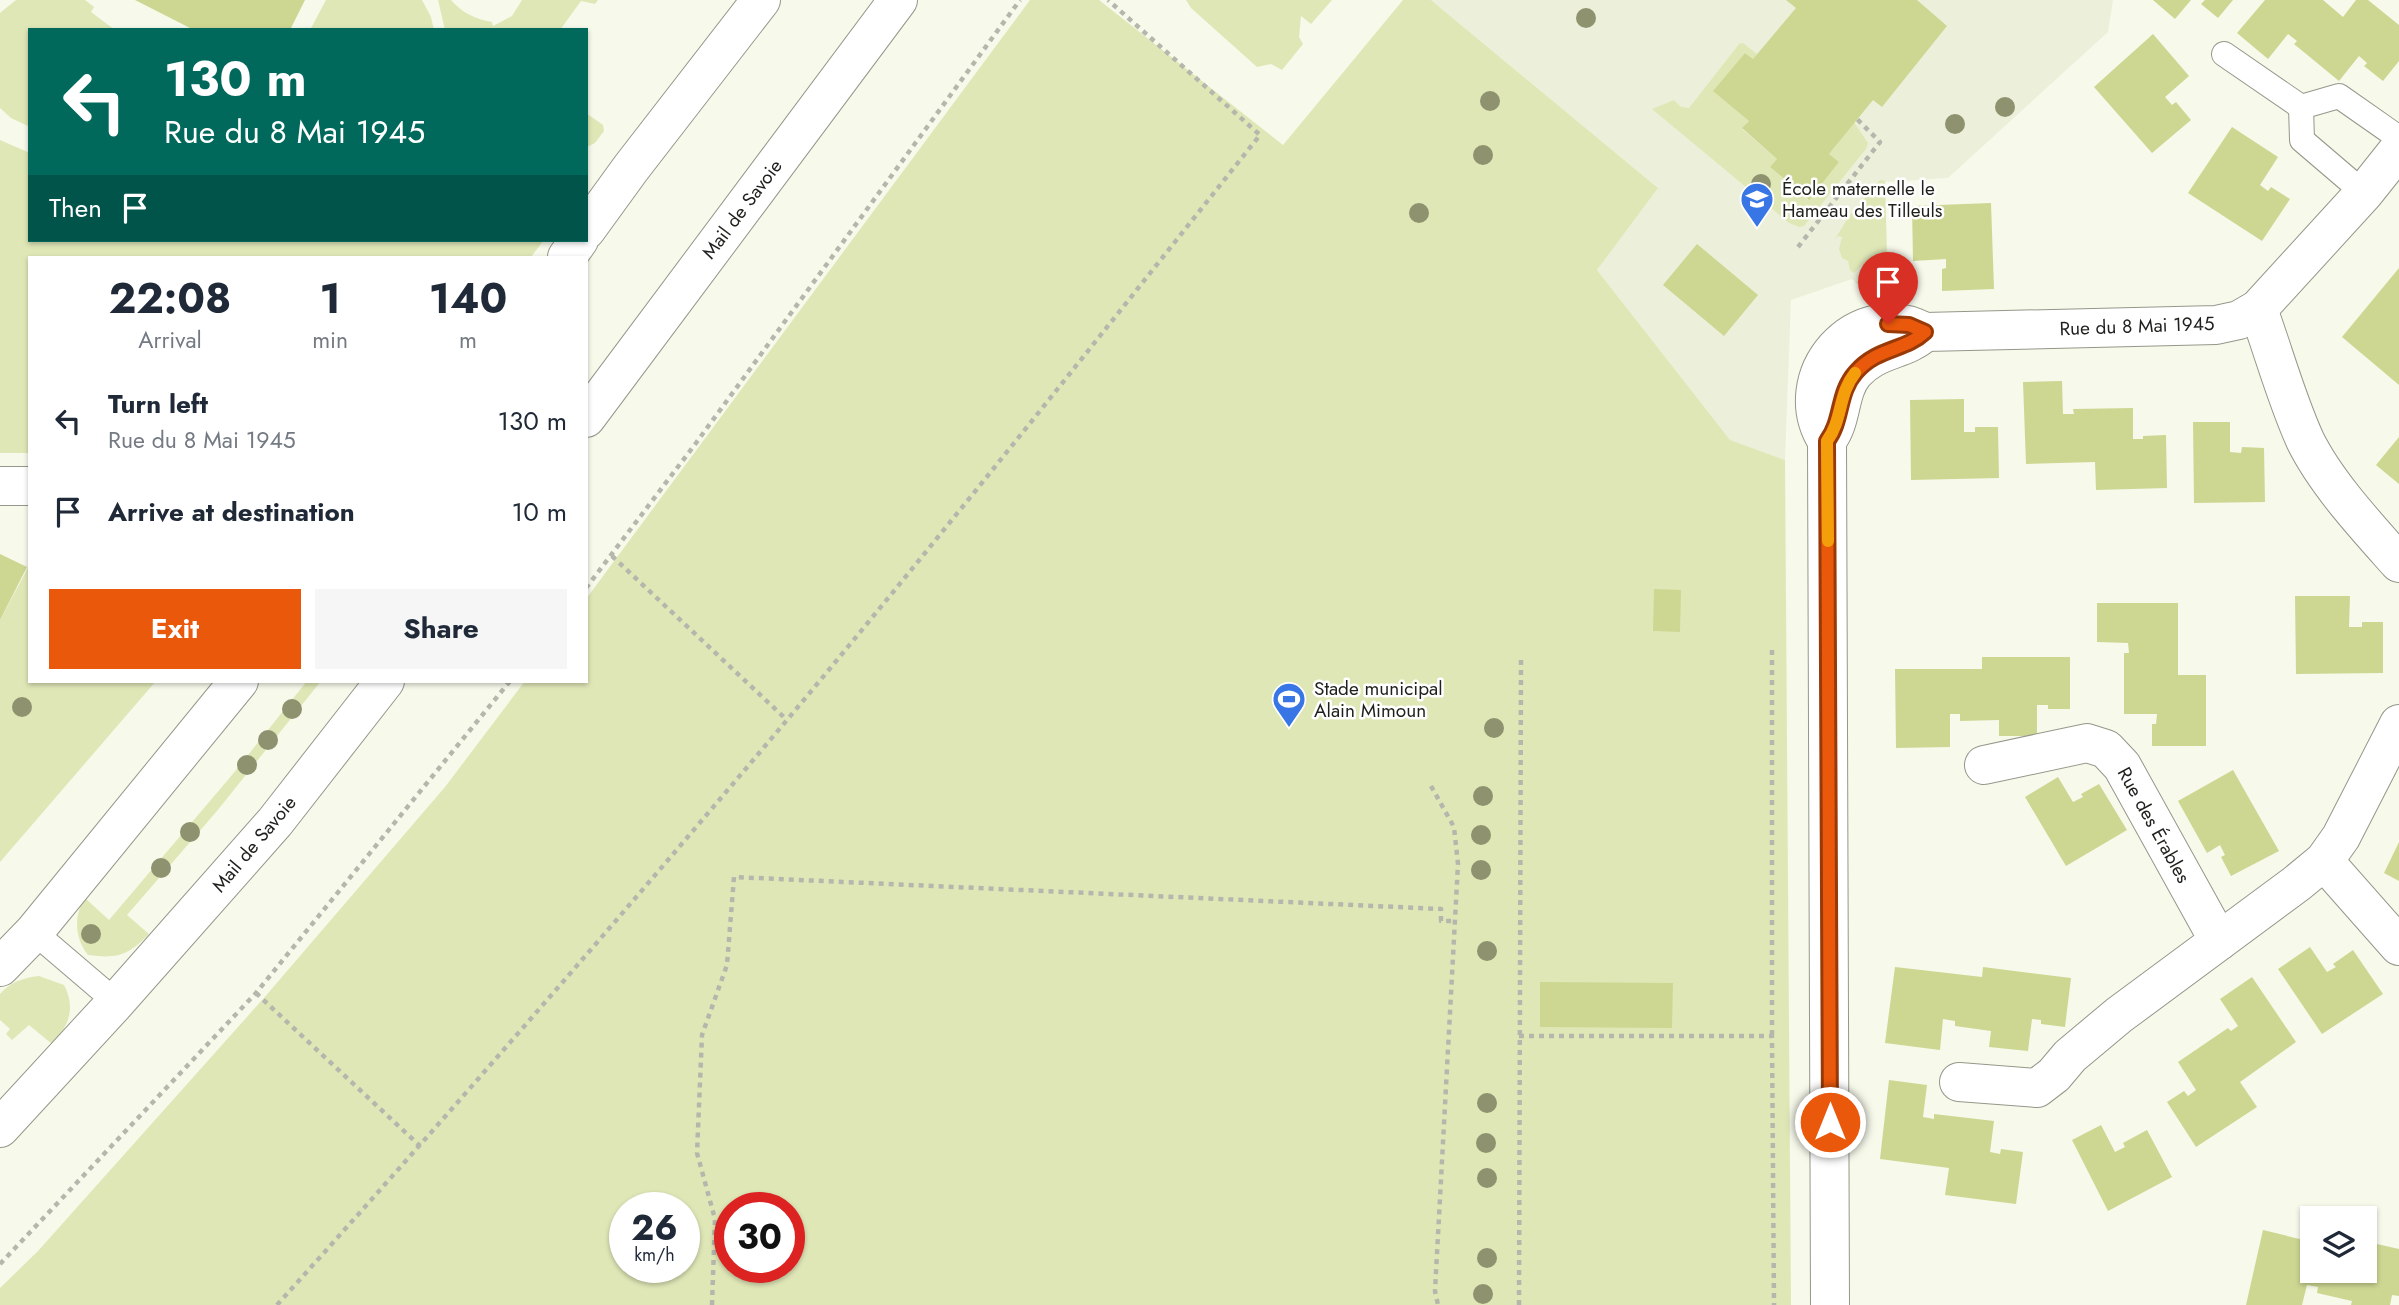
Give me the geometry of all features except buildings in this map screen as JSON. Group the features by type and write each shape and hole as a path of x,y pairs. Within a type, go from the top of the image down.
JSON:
{"street":[{"path":"588,227 644,150 761,0"},
{"name":"Mail de Savoie","path":"588,415 898,0"},
{"name":"Rue du 8 Mai 1945","path":"1830,1305 1827,441 1816,419 1820,373 1832,351 1854,331 1870,326 1909,325 1925,332 2216,325 2239,320 2258,309 2364,193 2399,149"},
{"path":"2258,309 2306,443 2342,496 2399,563"},
{"path":"0,486 28,486"},
{"path":"0,967 34,932 237,683"},
{"name":"Mail de Savoie","path":"0,1128 275,822 383,683"},
{"path":"1959,1082 2037,1088 2119,1015 2324,861 2341,837 2399,724"},
{"name":"Rue des Érables","path":"1984,765 2087,743 2106,749 2122,766 2219,941"},
{"path":"2324,861 2399,946"}],"lane":[{"path":"2224,54 2301,107"},
{"path":"2301,107 2339,96 2399,138"},
{"path":"2301,107 2302,140 2364,193"},
{"path":"34,932 116,1002"}],"path":[{"path":"588,586 1020,0"},
{"path":"277,1305 420,1146 787,720 1107,327 1259,135 1108,0"},
{"path":"1798,247 1880,142 1857,119"},
{"path":"612,556 787,720"},
{"path":"1772,650 1774,1305"},
{"path":"1519,1305 1521,660"},
{"path":"0,1264 256,993 508,683"},
{"path":"1431,786 1454,828 1458,864 1435,1291 1438,1305"},
{"path":"712,1305 715,1219 697,1153 702,1035 727,965 734,877 1441,909 1441,921 1455,922"},
{"path":"256,993 420,1146"},
{"path":"1519,1036 1772,1035"}],"shaded area":[{"name":"École maternelle le Hameau des Tilleuls","path":"1431,0 2113,0 2108,32 1948,178 1885,182 1888,295 1868,291 1852,279 1791,300 1785,460 1730,441 1597,270 1657,187"}],"green space":[{"path":"16,0 85,0 94,7 91,12 112,28 28,28 28,126 11,118 0,108 0,13"},
{"path":"326,0 422,0 434,28 311,28"},
{"path":"438,0 451,0 465,12 492,22 493,26 512,16 522,0 598,0 595,4 581,1 561,28 445,28"},
{"name":"Stade municipal Alain Mimoun","path":"1030,0 1099,0 1283,145 1403,0 1431,0 1658,188 1597,270 1730,440 1785,460 1791,1305 0,1305 0,1288 38,1251 263,999 445,787 523,683 588,683 588,596"},
{"path":"1186,0 1332,0 1311,24 1301,16 1299,37 1303,44 1282,70 1271,64 1257,67 1191,8"},
{"path":"1743,43 1757,54 1753,59 1745,53 1714,91 1749,121 1742,129 1777,159 1770,167 1808,200 1839,162 1829,154 1854,122 1868,143 1804,226 1789,223 1652,109 1674,100 1681,107 1689,108 1739,44"},
{"path":"588,114 603,125 604,131 595,143 588,146"},
{"path":"0,140 28,152 28,242 542,242 532,256 28,256 28,453 0,453"},
{"path":"1880,180 1885,181 1888,295 1868,291 1855,282 1870,284 1875,278 1872,266 1862,265 1854,273 1850,270 1848,261 1842,258 1839,249 1842,237 1838,236 1834,241 1849,216"},
{"path":"28,568 28,683 154,683 0,862 0,620"},
{"path":"305,683 319,683 217,811 127,915 149,934 135,947 122,954 88,955 80,942 77,927 85,898 109,920 232,775"},
{"path":"39,976 64,985 70,1001 69,1016 63,1030 52,1044 29,1025 12,1040 6,1034 10,1029 0,1020 0,994 17,981"}],"slow traffic":[{"path":"1828,541 1827,441 1835,430 1842,394 1855,373"}],"place":[{"name":"École maternelle le Hameau des Tilleuls","path":"1757,229"},
{"name":"Stade municipal Alain Mimoun","path":"1289,729"}],"route":[{"path":"1830,1122 1827,441 1835,430 1842,394 1854,374 1871,357 1908,344 1925,332 1909,325 1888,324"}]}
